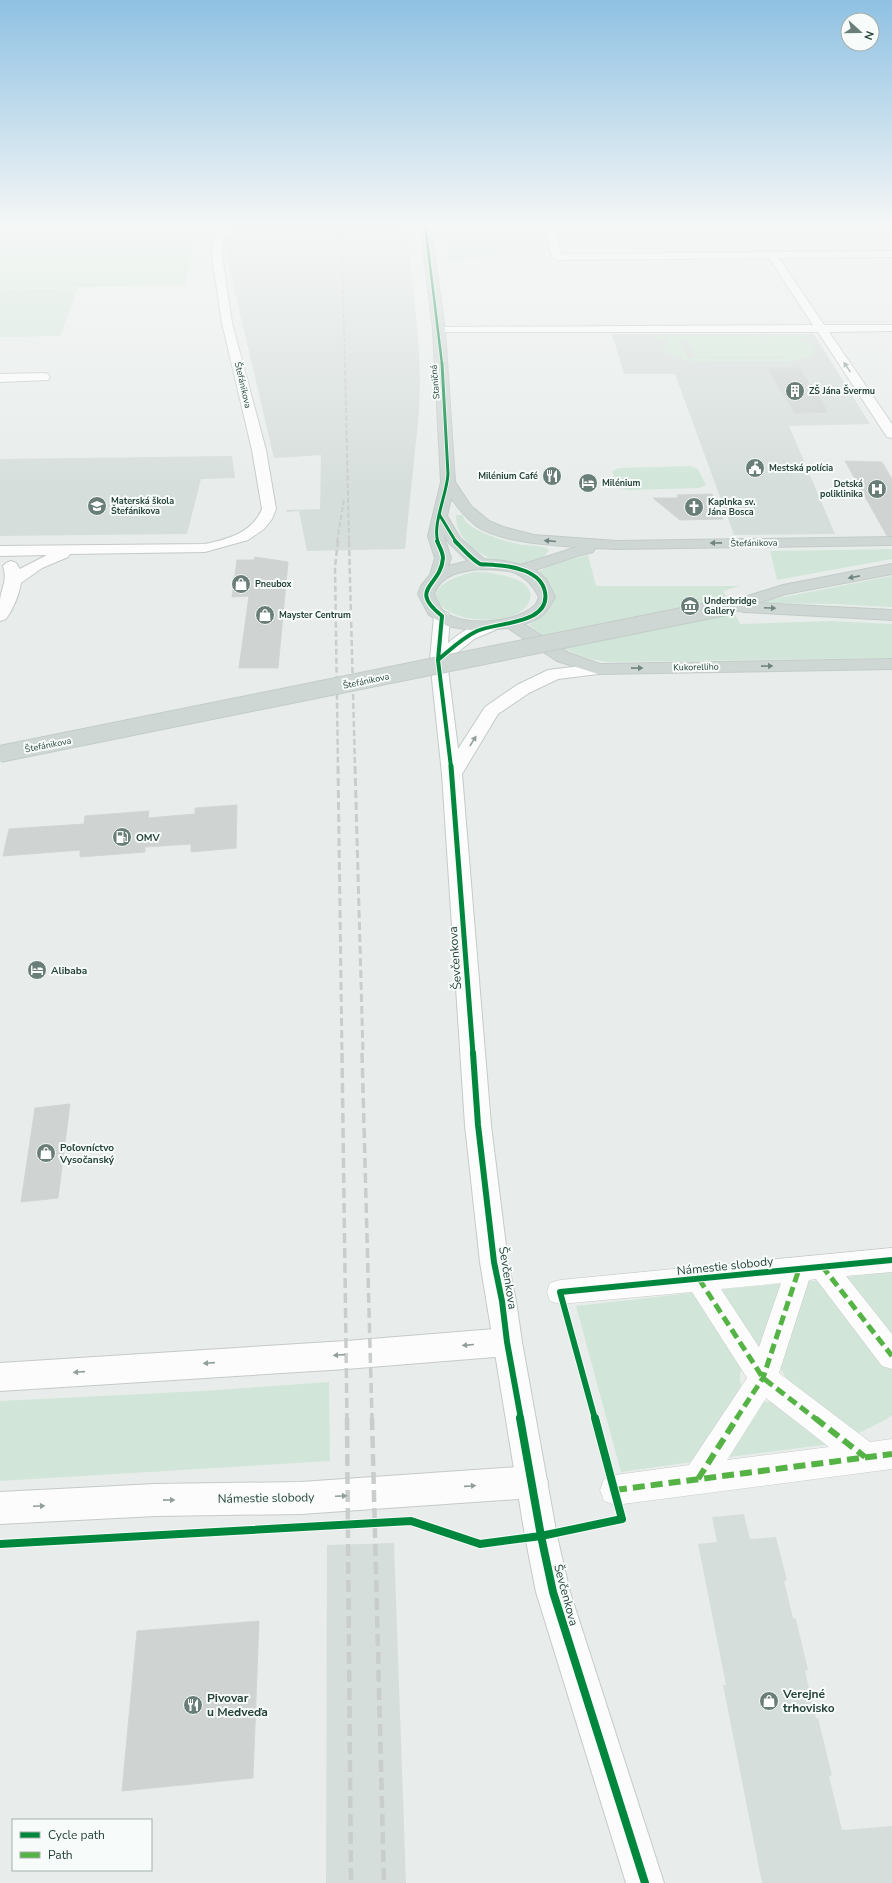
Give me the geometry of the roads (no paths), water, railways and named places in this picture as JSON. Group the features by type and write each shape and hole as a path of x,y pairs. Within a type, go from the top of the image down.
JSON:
{"main road":[{"name":"Staničná","path":"437,312 445,408 448,482 436,536 443,558 437,577 429,585 426,594 431,608 442,616"},
{"path":"448,482 466,509 484,524 498,530 534,539 617,545"},
{"path":"440,514 454,540 480,564"},
{"name":"Štefánikova","path":"617,545 892,541"},
{"path":"521,570 573,552 617,545"},
{"path":"437,577 456,568 480,564 501,565 521,570 538,580 545,589 546,598 542,607 533,615 512,624 489,627 463,624 442,616"},
{"path":"731,606 783,590 892,570"},
{"path":"731,606 892,615"},
{"name":"Štefánikova","path":"0,754 731,606"},
{"name":"Kukorelliho","path":"512,624 563,657 598,669 892,664"}],"street":[{"name":"Štefánikova","path":"0,551 205,548 234,541 250,534 261,525 266,518 269,509 259,450 225,312"},
{"path":"810,312 892,434"},
{"path":"439,330 892,328"},
{"path":"0,378 44,377"},
{"name":"Štefánikova","path":"13,581 47,560 79,550"},
{"path":"0,557 11,567 13,581 0,616"},
{"name":"Ševčenkova","path":"442,616 438,660 452,774 478,1125 494,1262 502,1300 507,1342 540,1536 553,1592 645,1883"},
{"path":"438,660 468,635 489,627"},
{"path":"452,774 491,711 523,689 554,674 598,669"},
{"name":"Námestie slobody","path":"560,1292 892,1260"},
{"path":"698,1479 763,1378 811,1268 892,1356"},
{"name":"Námestie slobody","path":"698,1279 763,1378 878,1455"},
{"path":"0,1377 346,1355 507,1342"},
{"name":"Námestie slobody","path":"615,1490 878,1455"},
{"name":"Námestie slobody","path":"0,1508 155,1500 301,1498 532,1482"}],"railway":[{"path":"344,312 345,364"},
{"path":"345,363 349,542"},
{"path":"337,542 344,499"},
{"path":"338,541 335,567 338,767"},
{"path":"349,541 355,767"},
{"path":"338,766 342,1054"},
{"path":"355,766 363,1054"},
{"path":"342,1053 347,1419"},
{"path":"362,1053 372,1419"},
{"path":"347,1418 351,1883"},
{"path":"372,1418 384,1883"}],"place":[{"name":"ZŠ Jána Švermu","path":"795,391"},
{"name":"Mestská polícia","path":"755,468"},
{"name":"Milénium Café","path":"552,476"},
{"name":"Milénium","path":"588,483"},
{"name":"Detská poliklinika","path":"877,489"},
{"name":"Materská škola Štefánikova","path":"97,506"},
{"name":"Kaplnka sv. Jána Bosca","path":"694,507"},
{"name":"Pneubox","path":"241,584"},
{"name":"Underbridge Gallery","path":"690,606"},
{"name":"Mayster Centrum","path":"265,615"},
{"name":"OMV","path":"122,837"},
{"name":"Alibaba","path":"37,970"},
{"name":"Poľovníctvo Vysočanský","path":"46,1153"},
{"name":"Verejné trhovisko","path":"769,1701"},
{"name":"Pivovar u Medveďa","path":"193,1705"}]}
